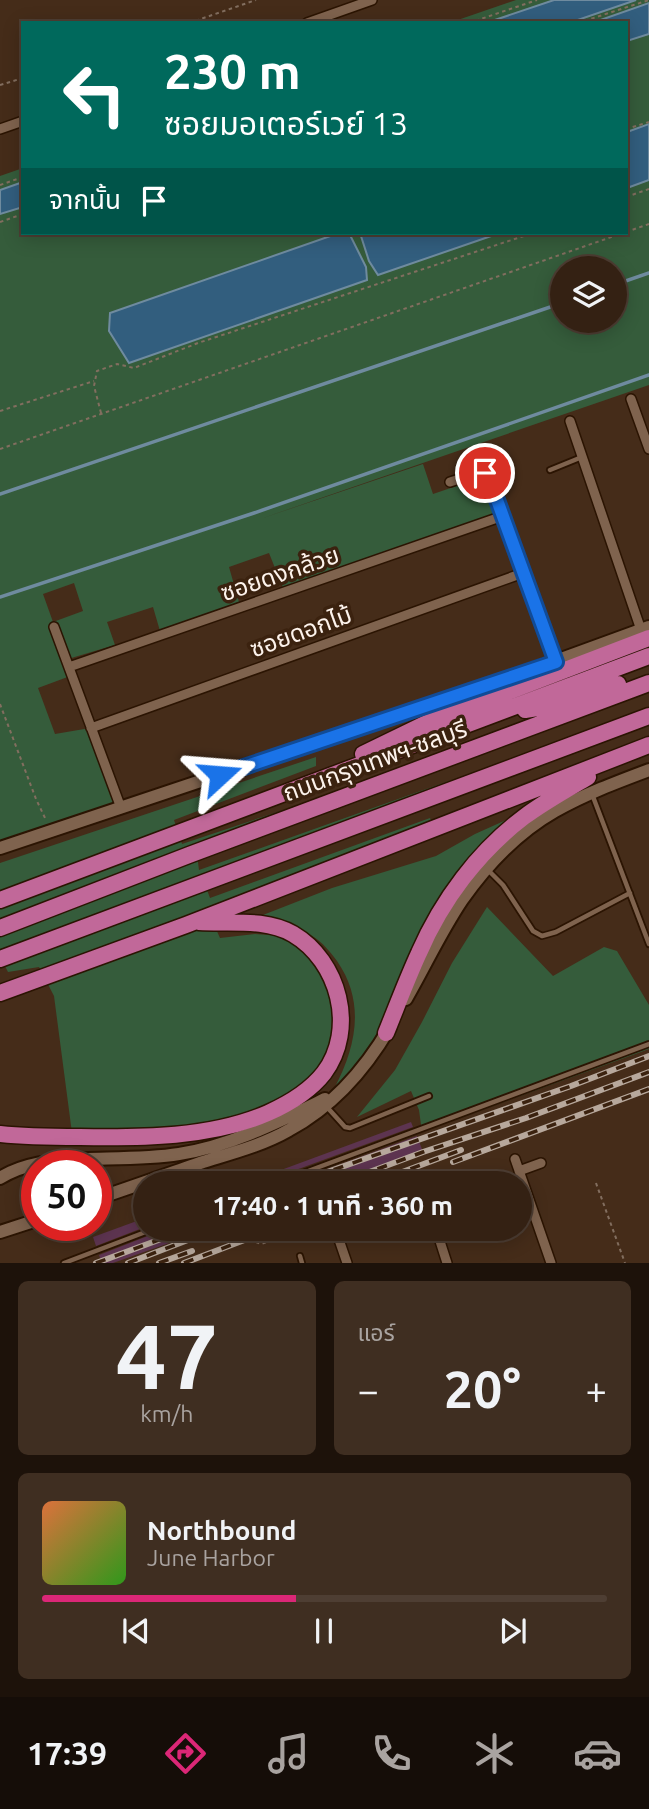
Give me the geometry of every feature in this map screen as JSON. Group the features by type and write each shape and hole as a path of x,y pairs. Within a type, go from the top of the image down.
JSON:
{"highway":[{"path":"289,792 429,722 646,631"},
{"path":"0,900 649,656"},
{"path":"491,715 555,705 649,675"},
{"name":"ถนนกรุงเทพฯ-ชลบุรี","path":"0,928 649,683"},
{"path":"0,959 649,716"},
{"path":"0,993 190,923 642,748"},
{"path":"386,1033 419,951 452,894 476,862 524,817 554,797 642,748"},
{"path":"0,1134 128,1138 208,1131 268,1113 316,1083 336,1050 341,1013 339,995 318,955 308,944 291,933 271,925 235,922 190,923"}],"main road":[{"path":"0,848 646,631"},
{"path":"112,1194 272,1139 326,1105 370,1057 462,901 486,869 511,844 552,812 649,770"},
{"path":"0,1178 12,1170 47,1161 179,1154 211,1147 245,1137 343,1089"},
{"path":"0,1232 21,1226"}],"street":[{"path":"313,21 372,0"},
{"path":"0,129 21,122"},
{"path":"631,399 649,449"},
{"path":"570,421 646,631"},
{"path":"450,482 481,472 489,478 556,662"},
{"name":"ซอยดงกล้วย","path":"69,667 503,516"},
{"name":"ซอยดอกไม้","path":"91,728 523,573"},
{"path":"54,627 121,808"},
{"path":"515,1159 519,1171 541,1164"},
{"path":"532,1208 551,1263"},
{"path":"0,1238 14,1228"},
{"path":"339,1241 347,1263"},
{"path":"440,1241 447,1263"}],"lane":[{"path":"550,470 582,457"},
{"path":"592,793 649,944"},
{"path":"486,869 503,885 533,932 542,936 556,932 630,893"},
{"path":"308,1171 649,1044"},
{"path":"326,1105 345,1127 350,1128 429,1096"},
{"path":"64,1263 133,1237"},
{"path":"300,1256 302,1263"}],"path":[{"path":"195,21 256,0"},
{"path":"475,21 537,0"},
{"path":"584,21 649,0"},
{"path":"0,85 21,79"},
{"path":"628,128 649,122"},
{"path":"0,185 21,178"},
{"path":"628,196 649,189"},
{"path":"0,222 21,215"},
{"path":"628,231 649,224"},
{"path":"102,414 94,386 97,371 106,367 117,364 134,368 198,343 527,235"},
{"path":"0,449 616,235"},
{"path":"0,411 95,381"},
{"path":"0,704 51,831"},
{"path":"596,1183 625,1263"},
{"path":"256,1241 261,1244 270,1241"}],"green space":[{"path":"516,0 554,0 492,21 455,21"},
{"path":"636,0 649,0 649,3 598,21 575,21"},
{"path":"649,34 649,124 628,132 628,40"},
{"path":"21,169 21,183 0,190 0,176"},
{"path":"649,180 649,385 260,519 423,464 433,494 483,477 497,513 283,588 269,553 229,567 239,602 160,631 153,607 107,622 115,645 68,659 73,675 38,688 55,734 96,727 117,805 0,844 0,214 21,208 21,235 333,235 110,313 366,267 350,235 360,235 378,275 494,235 628,235 628,188","holes":["74,583 83,611 53,622 43,594"]},
{"path":"316,757 316,766 174,820 182,844 328,795 196,847 199,870 457,778 202,876 210,898 430,818 433,824 207,909 220,938 255,934 281,936 310,952 332,987 337,1031 320,1073 265,1111 195,1129 72,1133 54,996 39,967 8,972 0,956 0,863"},
{"path":"526,811 382,1033 349,1078 334,1089 348,1057 355,1025 352,993 346,977 330,952 310,934 253,919 332,888 436,856 475,834"},
{"path":"487,907 553,976 604,947 617,951 649,1005 649,1049 422,1132 419,1110 411,1091 357,1117 395,1070 452,963"}],"water":[{"path":"554,0 636,0 575,21 492,21"},
{"path":"649,3 649,34 628,41 628,21 598,21"},
{"path":"649,124 649,180 628,188 628,132"},
{"path":"21,183 21,208 0,214 0,190"},
{"path":"333,235 350,235 366,267 367,280 129,363 109,331 110,313"},
{"path":"361,235 494,235 378,275 369,261"}],"building":[{"path":"411,1122 413,1127 293,1171 278,1171"},
{"path":"417,1136 423,1152 370,1171 322,1171"},
{"path":"133,1222 133,1232 112,1240 112,1230"},
{"path":"94,1241 109,1241 96,1246"},
{"path":"135,1241 175,1241 113,1263 102,1263 99,1255"}],"waterway":[{"path":"627,281 649,273"},
{"path":"0,494 550,307"},
{"path":"0,597 254,513 649,375"}],"railway":[{"path":"330,1171 649,1056"},
{"path":"372,1171 649,1072"},
{"path":"453,1162 649,1089"},
{"path":"405,1171 461,1150"},
{"path":"96,1263 156,1241"},
{"path":"128,1263 185,1241"},
{"path":"184,1263 242,1241"},
{"path":"159,1263 192,1251"}],"route":[{"path":"220,775 556,662 485,473"}]}
